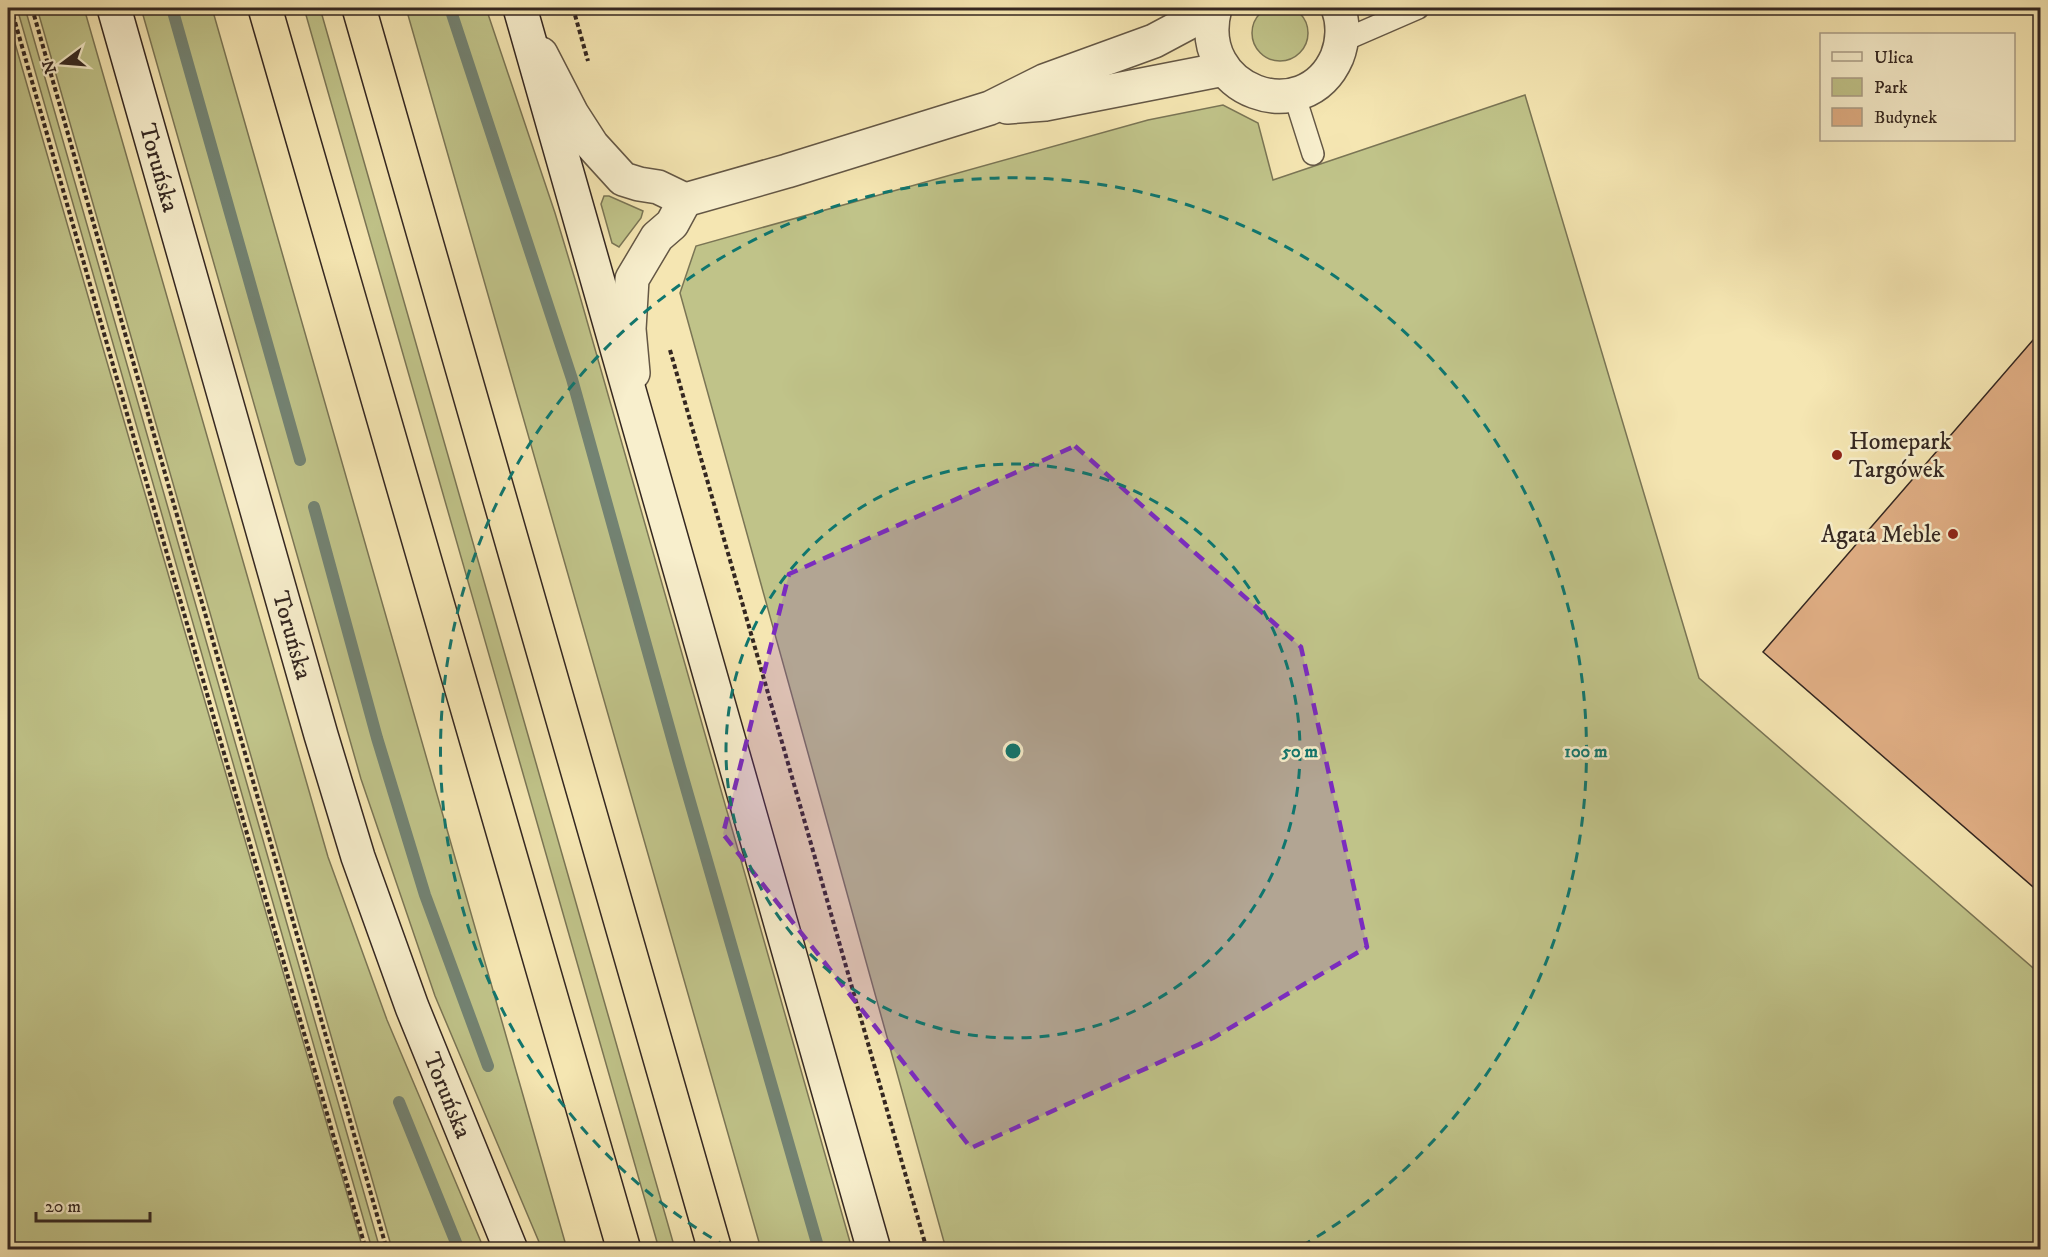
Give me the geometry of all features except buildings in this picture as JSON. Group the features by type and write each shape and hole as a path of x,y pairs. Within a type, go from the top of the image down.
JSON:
{"highway":[{"path":"265,8 624,1250"},
{"path":"359,8 715,1250"}],"main road":[{"name":"Toruńska","path":"114,8 358,857 412,1008 511,1250"},
{"path":"1215,8 1211,24 1212,40 1216,55 1224,69 1238,83 1256,92 1275,96 1305,90 1322,78 1335,61 1342,41 1342,26 1338,8"},
{"path":"522,15 572,114 592,145 623,179 658,187 685,200 990,108 1044,81 1154,41 1215,8"},
{"path":"522,15 874,1250"},
{"path":"990,108 1045,105 1224,69"},
{"path":"638,420 629,329 633,279 657,237 672,224 685,200"}],"lane":[{"path":"1342,41 1418,8"},
{"path":"1294,94 1313,154"}],"path":[{"path":"11,8 366,1250"},
{"path":"32,8 387,1250"},
{"path":"667,339 927,1250"}],"highlighted area":[{"path":"1075,446 1301,647 1367,947 1213,1038 971,1148 723,834 789,574"}],"green space":[{"path":"1280,5 1291,7 1300,13 1306,22 1308,33 1306,44 1300,53 1291,59 1280,61 1269,59 1260,53 1254,44 1252,33 1254,22 1260,13 1269,7"},
{"path":"17,8 25,8 380,1249 372,1249"},
{"path":"37,8 84,8 328,857 387,1020 484,1249 392,1249"},
{"path":"141,8 212,8 567,1249 542,1249 435,996 361,779"},
{"path":"304,8 320,8 675,1249 659,1249"},
{"path":"406,8 486,8 555,213 577,286 852,1249 761,1249"},
{"path":"8,19 363,1249 8,1249"},
{"path":"1525,95 1699,678 2040,974 2040,1249 946,1249 680,293 696,246 1148,120 1223,105 1258,123 1273,180"},
{"path":"604,196 643,211 641,218 619,247 612,243 601,204"}],"waterway":[{"path":"172,8 300,460"},
{"path":"450,8 572,379 680,767 819,1250"},
{"path":"314,507 377,738 425,895 488,1066"},
{"path":"399,1102 459,1250"}],"place":[{"name":"Homepark Targówek","path":"1837,455"},
{"name":"Agata Meble","path":"1953,534"}]}
